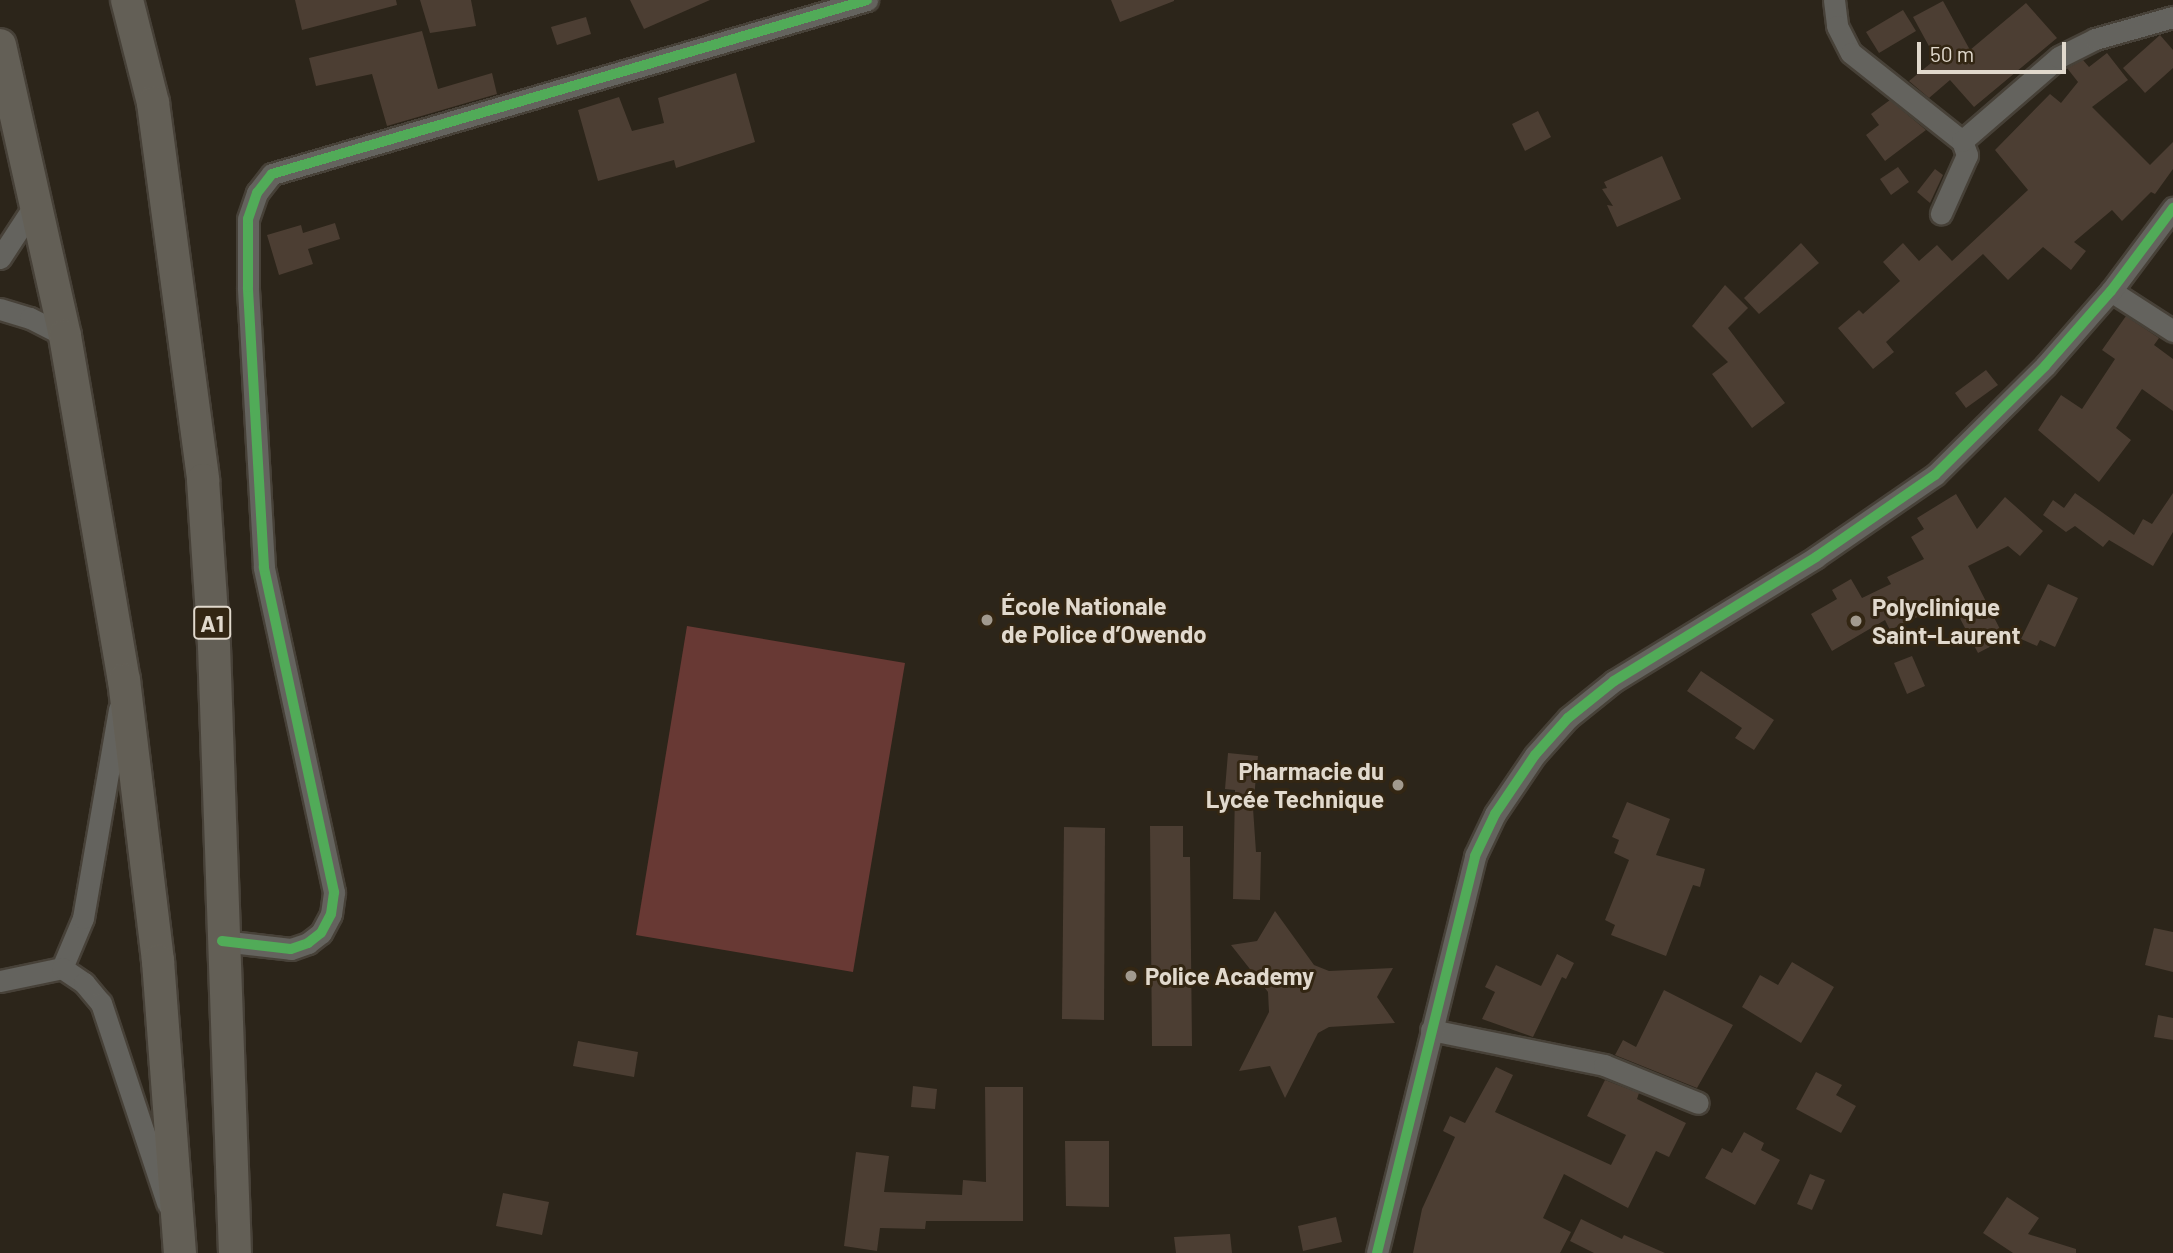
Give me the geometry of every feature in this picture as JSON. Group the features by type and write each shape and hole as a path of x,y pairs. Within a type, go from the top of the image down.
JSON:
{"highway":[{"name":"A1","path":"127,0 153,103 203,480 214,646 234,1253"},
{"path":"0,45 65,336 124,680 158,961 179,1244"}],"street":[{"path":"222,941 291,949 308,943 321,933 331,914 334,892 264,567 248,287 248,219 257,193 272,174 867,0"},
{"path":"1834,0 1837,26 1851,53 1962,141 1967,155 1941,213"},
{"path":"1962,141 2059,57 2095,39 2173,17"},
{"path":"0,258 36,203"},
{"path":"1377,1253 1475,856 1507,794 1550,736 1614,681 1816,557 1935,475 1981,434 2111,291 2173,208"},
{"path":"2111,291 2173,331"},
{"path":"0,309 30,318 65,336"},
{"path":"62,968 83,918 124,680"},
{"path":"0,981 62,968 84,983 101,1003 179,1244"},
{"path":"1431,1030 1604,1065 1698,1103"}],"shaded area":[{"path":"687,626 905,663 853,972 636,935"}],"building":[{"path":"295,0 396,0 397,5 302,30"},
{"path":"420,0 471,0 476,26 430,33"},
{"path":"630,0 710,0 644,29"},
{"path":"1111,0 1174,0 1174,1 1120,22"},
{"path":"1943,1 1970,50 2026,3 2057,38 1974,107 1950,80 1929,98 1909,81 1936,59 1913,17"},
{"path":"1903,10 1916,31 1879,53 1866,32"},
{"path":"586,17 591,34 557,45 551,27"},
{"path":"422,31 438,89 492,73 497,94 387,126 372,74 316,86 309,58"},
{"path":"2160,35 2173,50 2173,68 2145,93 2123,68"},
{"path":"2107,53 2128,80 2092,107 2150,165 2173,142 2173,169 2155,194 2151,192 2122,221 2112,210 2074,242 2086,251 2071,270 2043,247 2008,280 1983,254 1886,342 1894,352 1873,369 1838,328 1859,310 1863,314 1900,281 1883,262 1903,243 1919,261 1937,245 1952,261 2028,190 1995,150 2050,94 2061,103 2078,82 2067,68 2083,60 2089,67"},
{"path":"736,73 755,142 676,168 674,160 598,181 578,110 619,97 632,131 664,123 658,98"},
{"path":"1890,100 1926,130 1885,161 1866,135 1879,125 1871,114"},
{"path":"1538,111 1551,137 1525,151 1512,124"},
{"path":"1662,156 1681,199 1617,227 1607,205 1613,206 1602,189 1607,188 1604,182"},
{"path":"1898,167 1909,182 1891,195 1880,179"},
{"path":"1935,169 1943,175 1930,203 1917,192"},
{"path":"335,223 340,239 308,249 313,264 279,275 267,235 301,225 303,233"},
{"path":"1801,243 1819,263 1759,314 1744,298"},
{"path":"1725,285 1748,308 1728,328 1785,403 1752,428 1712,374 1728,362 1692,326"},
{"path":"2126,316 2159,338 2154,345 2173,359 2173,411 2142,389 2116,428 2131,440 2099,482 2038,430 2061,395 2082,409 2115,359 2102,350"},
{"path":"1986,370 1998,385 1966,408 1955,393"},
{"path":"2075,493 2134,535 2143,519 2152,524 2173,493 2173,532 2153,566 2109,540 2103,547 2075,526 2066,532 2043,515 2053,500 2064,508"},
{"path":"1956,494 1977,529 2005,497 2043,531 2020,556 2008,546 1968,566 2005,639 1978,653 1952,603 1947,603 1890,630 1885,620 1832,651 1811,614 1837,599 1832,590 1851,579 1862,598 1891,584 1887,577 1924,559 1911,537 1924,529 1917,518"},
{"path":"2048,584 2078,598 2055,647 2040,640 2037,646 2021,639"},
{"path":"1912,656 1925,686 1907,694 1894,663"},
{"path":"1701,671 1774,720 1754,750 1735,738 1742,728 1687,691"},
{"path":"1228,753 1258,756 1253,808 1256,852 1261,852 1260,900 1233,899 1235,790 1225,789"},
{"path":"1627,802 1670,819 1656,855 1705,869 1700,887 1693,885 1666,956 1611,935 1615,925 1605,920 1629,860 1614,853 1619,840 1612,837"},
{"path":"1150,826 1183,826 1183,857 1190,857 1192,1046 1152,1046"},
{"path":"1064,827 1105,828 1104,1020 1062,1019"},
{"path":"1275,911 1314,965 1329,971 1393,968 1377,997 1395,1023 1329,1027 1318,1033 1285,1098 1270,1066 1239,1071 1269,1012 1268,992 1231,945 1257,941"},
{"path":"2154,928 2173,932 2173,972 2145,965"},
{"path":"1557,954 1574,963 1566,979 1562,977 1533,1037 1482,1019 1495,992 1485,987 1496,965 1541,986"},
{"path":"1792,962 1834,987 1801,1043 1742,1007 1760,975 1778,985"},
{"path":"1664,990 1733,1025 1697,1088 1615,1055 1623,1040 1636,1047"},
{"path":"2158,1015 2173,1018 2173,1040 2154,1037"},
{"path":"578,1041 638,1052 634,1077 573,1066"},
{"path":"1496,1067 1513,1075 1495,1112 1611,1165 1626,1135 1587,1116 1605,1080 1639,1093 1637,1099 1686,1123 1669,1157 1656,1151 1628,1208 1564,1174 1543,1218 1571,1232 1560,1253 1413,1253 1422,1209 1455,1137 1443,1131 1450,1116 1465,1123"},
{"path":"1816,1072 1842,1085 1836,1095 1856,1106 1841,1133 1796,1109"},
{"path":"913,1086 937,1089 935,1109 911,1107"},
{"path":"985,1087 1023,1087 1023,1221 926,1221 925,1229 880,1228 877,1251 844,1246 856,1152 889,1156 884,1192 962,1195 963,1180 986,1182"},
{"path":"1744,1132 1764,1143 1761,1150 1780,1160 1755,1205 1705,1178 1722,1148 1732,1153"},
{"path":"1065,1141 1109,1141 1109,1207 1066,1206"},
{"path":"1810,1174 1825,1180 1812,1210 1797,1204"},
{"path":"503,1193 549,1202 542,1235 496,1226"},
{"path":"2007,1197 2039,1218 2028,1234 2076,1249 2076,1253 2013,1253 1983,1233"},
{"path":"1336,1217 1342,1242 1303,1251 1298,1226"},
{"path":"1581,1219 1622,1239 1624,1235 1665,1253 1594,1253 1570,1241"},
{"path":"1230,1234 1232,1253 1176,1253 1174,1237"}],"cycle path":[{"path":"222,941 291,949 308,943 321,933 331,914 334,892 264,567 248,287 248,219 257,193 272,174 867,0"},
{"path":"1377,1253 1475,856 1495,814 1535,755 1568,718 1614,681 1816,557 1935,475 2045,366 2111,291 2173,208"}],"place":[{"name":"École Nationale de Police d’Owendo","path":"987,620"},
{"name":"Polyclinique Saint-Laurent","path":"1856,621"},
{"name":"Pharmacie du Lycée Technique","path":"1398,785"},
{"name":"Police Academy","path":"1131,976"}]}
